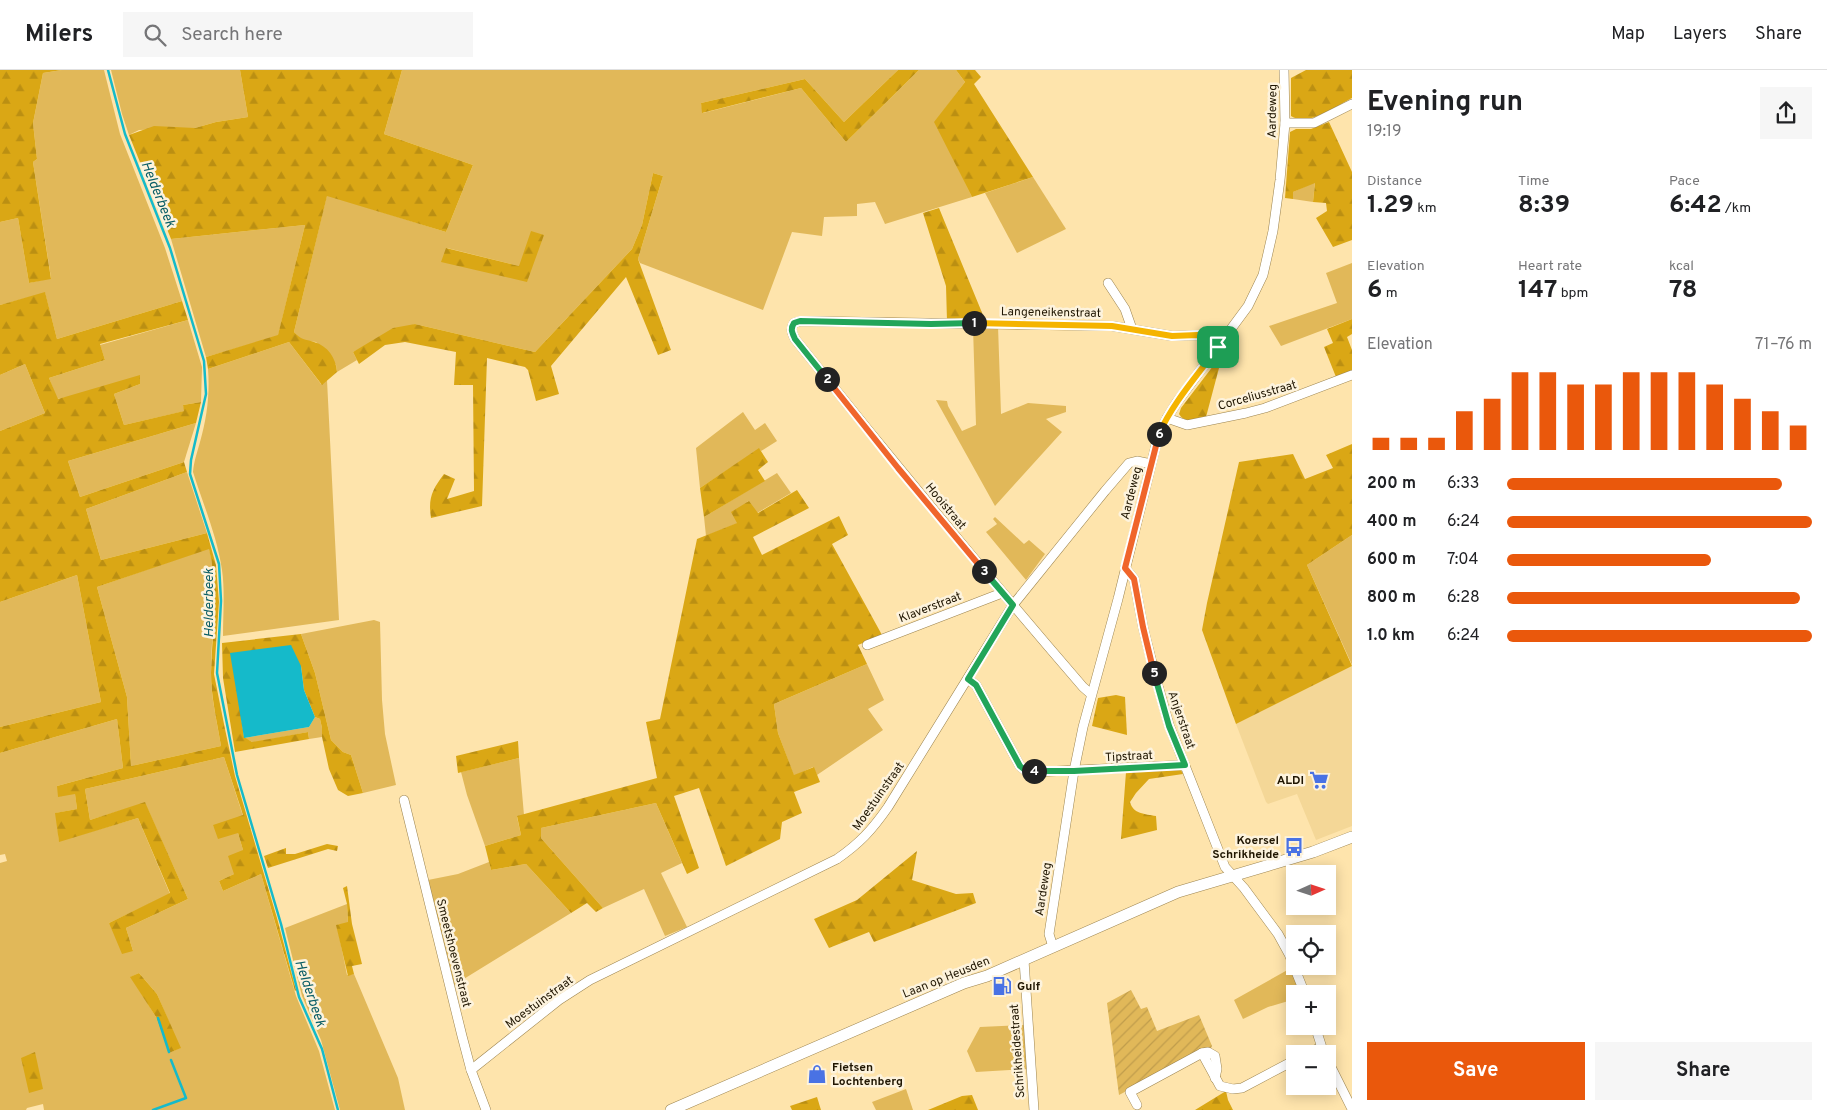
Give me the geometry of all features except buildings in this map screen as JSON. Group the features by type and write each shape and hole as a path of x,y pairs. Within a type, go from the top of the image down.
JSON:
{"street":[{"name":"Aardeweg","path":"1052,947 1049,934 1074,771 1091,694 1160,433 1167,418 1248,306 1265,269 1274,231 1285,123 1284,70"},
{"path":"1285,123 1314,123 1352,104"},
{"path":"1108,283 1125,309 1132,329"},
{"name":"Langeneikenstraat","path":"792,327 794,323 800,321 1112,326 1172,336 1198,335 1211,340 1218,347"},
{"name":"Hooistraat","path":"792,327 792,332 801,346 898,468 1082,687 1091,694"},
{"name":"Corceliusstraat","path":"1167,418 1187,426 1246,413 1265,408 1352,375"},
{"name":"Moestuinstraat","path":"471,1070 559,1000 590,980 837,859 858,844 874,827 888,807 1013,605 1129,463 1136,461 1151,464"},
{"name":"Anjerstraat","path":"1125,568 1134,579 1143,627 1169,726 1225,867 1244,888 1278,934 1290,954 1302,985"},
{"name":"Klaverstraat","path":"867,645 1002,593"},
{"name":"Tipstraat","path":"968,679 976,685 1020,766 1025,770 1035,772 1074,771 1185,765"},
{"name":"Smeetshoevenstraat","path":"404,800 471,1070 486,1110"},
{"name":"Laan op Heusden","path":"671,1110 964,983 987,976 1178,892 1313,852 1352,837"},
{"name":"Schrikheidestraat","path":"1024,960 1034,1110"},
{"path":"1137,1105 1130,1092 1202,1053 1220,1086 1226,1088 1238,1089 1286,1065"},
{"path":"1336,1077 1352,1109"}],"shaded area":[{"path":"62,70 104,70 120,134 165,248 182,301 57,339 45,293 0,305 0,222 18,218 29,283 51,278 33,162 37,159 33,123 43,73"},
{"path":"111,70 240,70 248,117 216,122 195,128 139,130 129,135"},
{"path":"402,70 898,70 844,122 805,79 701,103 703,113 801,88 846,142 919,70 956,70 965,82 935,122 972,197 885,224 875,202 857,204 857,216 824,217 822,236 792,232 763,310 640,263 638,259 663,176 653,173 642,225 632,249 535,352 415,324 353,352 357,360 337,372 336,365 316,342 301,340 294,332 327,195 446,232 473,165 384,134","holes":["447,248 519,266 442,261"]},
{"path":"1033,177 1066,229 1017,253 985,193"},
{"path":"1315,182 1313,202 1293,199 1293,192"},
{"path":"305,225 278,336 206,357 171,239"},
{"path":"1352,263 1352,319 1281,346 1269,326 1337,303 1326,273"},
{"path":"188,320 202,367 201,402 183,405 185,411 124,425 114,394 140,384 57,399 49,378 105,360 100,345"},
{"path":"998,326 1001,414 1028,403 1066,406 1066,412 1046,419 1062,432 995,506 936,400 947,401 962,431 976,425 973,327"},
{"path":"289,342 321,384 327,380 339,620 223,636 223,586 220,557 193,472 206,415 209,387 208,369"},
{"path":"25,364 45,413 0,431 0,375"},
{"path":"743,412 755,430 765,423 777,441 761,451 759,449 700,488 696,448"},
{"path":"196,423 184,462 80,497 68,461"},
{"path":"187,472 207,533 101,560 86,509"},
{"path":"777,473 791,493 757,513 748,501 738,523 706,536 704,517"},
{"path":"995,517 1024,544 1029,540 1045,554 1026,580 986,532 997,524 993,519"},
{"path":"1352,535 1352,665 1307,565"},
{"path":"209,548 214,580 211,683 221,746 131,766 127,697 97,587"},
{"path":"77,575 101,702 0,727 0,602"},
{"path":"374,620 380,622 385,734 396,785 363,793 351,755 343,752 331,740 315,673 301,634"},
{"path":"867,664 884,700 868,709 883,730 817,775 813,767 794,776 778,733 774,704"},
{"path":"1352,666 1352,826 1316,840 1297,794 1268,804 1266,802 1236,724"},
{"path":"315,717 320,719 322,737 309,739 308,732 257,742 244,738 309,727"},
{"path":"117,719 123,768 57,786 75,793 77,809 56,813 59,841 138,818 170,894 109,923 133,951 126,928 188,899 145,803 90,820 85,789 224,757 243,816 213,826 238,833 243,850 234,874 219,881 223,891 261,874 296,996 319,1051 335,1110 44,1110 43,1104 27,1108 26,1110 0,1110 0,863 7,861 5,854 0,855 0,753","holes":["139,973 157,994 180,1048 169,1053 156,1017 131,977"]},
{"path":"519,758 524,815 517,817 521,835 485,846 461,772"},
{"path":"656,803 682,863 661,873 687,927 665,936 644,889 603,908 541,838 541,828"},
{"path":"489,862 491,870 526,864 571,913 454,985 428,880 458,874"},
{"path":"347,904 348,923 337,925 347,975 354,974 398,1078 405,1110 340,1110 321,1040 302,996 285,928"},
{"path":"1286,971 1286,975 1294,975 1298,985 1286,985 1286,1002 1268,1007 1243,1019 1234,1000"},
{"path":"1131,990 1141,1009 1147,1007 1157,1031 1199,1015 1212,1046 1119,1095 1107,1003"},
{"path":"1024,1025 1028,1069 976,1072 967,1051 980,1027"},
{"path":"906,1089 913,1110 876,1110 872,1102"}],"green space":[{"path":"0,70 62,70 43,73 33,123 37,159 33,162 51,279 29,283 18,218 0,222"},
{"path":"240,70 402,70 384,134 473,165 446,232 327,196 294,332 301,338 323,346 333,357 337,372 322,385 289,342 208,369 206,357 278,335 305,225 171,239 129,135 154,126 195,128 216,122 248,117"},
{"path":"898,70 919,70 846,142 801,88 702,113 701,103 805,79 844,122"},
{"path":"956,70 975,70 981,77 974,84 1033,177 972,197 934,122 965,82"},
{"path":"1306,70 1352,70 1352,98 1314,117 1298,119 1291,116 1291,78"},
{"path":"1329,122 1352,172 1352,240 1333,247 1316,218 1327,211 1326,203 1313,202 1315,183 1293,192 1293,199 1285,198 1290,132 1296,129 1311,129"},
{"path":"653,173 663,176 638,259 671,350 658,355 626,277 551,366 559,394 536,401 528,370 525,367 487,358 482,506 431,518 430,505 432,494 444,474 455,479 447,499 474,491 473,385 454,385 456,352 405,342 385,345 359,364 353,352 393,328 415,324 535,352 632,249 642,225"},
{"path":"939,208 985,320 947,321 946,286 923,213"},
{"path":"531,231 544,235 527,282 441,262 446,248 519,266"},
{"path":"45,292 57,339 182,301 188,320 100,344 105,360 49,378 58,399 140,375 140,384 114,394 124,425 184,411 183,405 201,402 196,423 68,461 80,497 184,462 187,472 86,509 101,560 207,533 216,565 219,602 214,674 235,776 277,918 295,991 261,874 223,891 219,881 234,874 228,856 243,850 238,833 218,839 213,825 243,815 224,757 85,789 90,820 145,802 188,899 126,928 133,951 122,954 109,923 170,893 138,818 59,842 55,813 77,809 75,794 58,797 57,786 123,768 117,719 0,753 0,727 101,702 77,575 0,602 0,431 45,413 25,364 0,375 0,305","holes":["209,549 212,564 214,611 211,682 221,746 131,766 127,697 97,587"]},
{"path":"1352,319 1352,334 1347,337 1352,350 1352,370 1336,377 1324,347 1333,343 1327,329"},
{"path":"1223,353 1206,417 1191,420 1184,419 1179,414 1181,408"},
{"path":"1352,444 1352,535 1307,565 1352,666 1236,724 1202,630 1239,462 1293,454 1305,479 1333,468 1326,455"},
{"path":"759,448 768,462 758,470 765,481 704,517 700,488"},
{"path":"797,490 809,508 753,537 762,555 839,516 848,535 832,544 882,635 858,645 867,664 774,704 778,733 794,775 814,767 820,782 794,792 802,813 782,822 780,839 726,866 699,788 674,796 699,868 687,874 656,803 541,828 541,838 603,908 596,912 587,903 571,913 526,864 491,870 485,846 521,835 517,816 657,778 646,722 660,719 697,539 737,523 731,512 749,501 758,513"},
{"path":"301,634 315,673 331,740 343,752 351,755 363,793 348,796 338,790 329,769 320,719 315,717 304,690 301,666 241,716 244,737 252,742 308,732 309,739 235,752 223,678 222,643"},
{"path":"1116,695 1125,697 1127,735 1092,726 1098,698"},
{"path":"518,741 519,758 458,773 456,756"},
{"path":"1180,768 1183,774 1149,779 1130,802 1137,811 1156,816 1157,830 1121,839 1126,772"},
{"path":"327,844 338,846 337,851 328,849 268,868 264,856 286,848 286,854 295,854"},
{"path":"917,851 912,880 956,894 973,893 976,903 874,942 869,932 829,948 814,919 857,900"},
{"path":"347,886 352,924 362,964 352,966 354,974 348,976 336,925 348,922 347,904 343,888"},
{"path":"139,973 157,994 181,1048 169,1053 156,1017 130,977"},
{"path":"35,1052 43,1089 29,1093 21,1058"},
{"path":"1226,1091 1233,1110 1195,1110"},
{"path":"972,1095 978,1110 928,1110 962,1096"},
{"path":"817,1097 821,1110 792,1110 790,1106"}],"water":[{"path":"291,645 301,666 304,690 315,717 309,727 244,738 230,653"}],"waterway":[{"name":"Helderbeek","path":"108,70 125,134 170,248 204,361 206,394 191,460 190,474 219,564 221,601 217,673 237,775 281,924 299,997 322,1049 338,1110"},
{"path":"158,1018 169,1052"},
{"path":"153,1110 186,1098 171,1060"}],"place":[{"name":"ALDI","path":"1319,780"},
{"name":"Koersel Schrikheide","path":"1294,847"},
{"name":"Gulf","path":"1002,986"},
{"name":"Fietsen Lochtenberg","path":"817,1074"}],"route":[{"path":"800,321 1112,326 1138,329 1162,335 1198,335 1211,340 1218,347 1177,402 1160,433 1125,568 1134,579 1143,627 1161,699 1169,726 1185,765 1074,771 1035,772 1025,770 1020,766 976,685 968,679 1013,605 898,468 795,339 792,327 794,323 800,321"}]}
